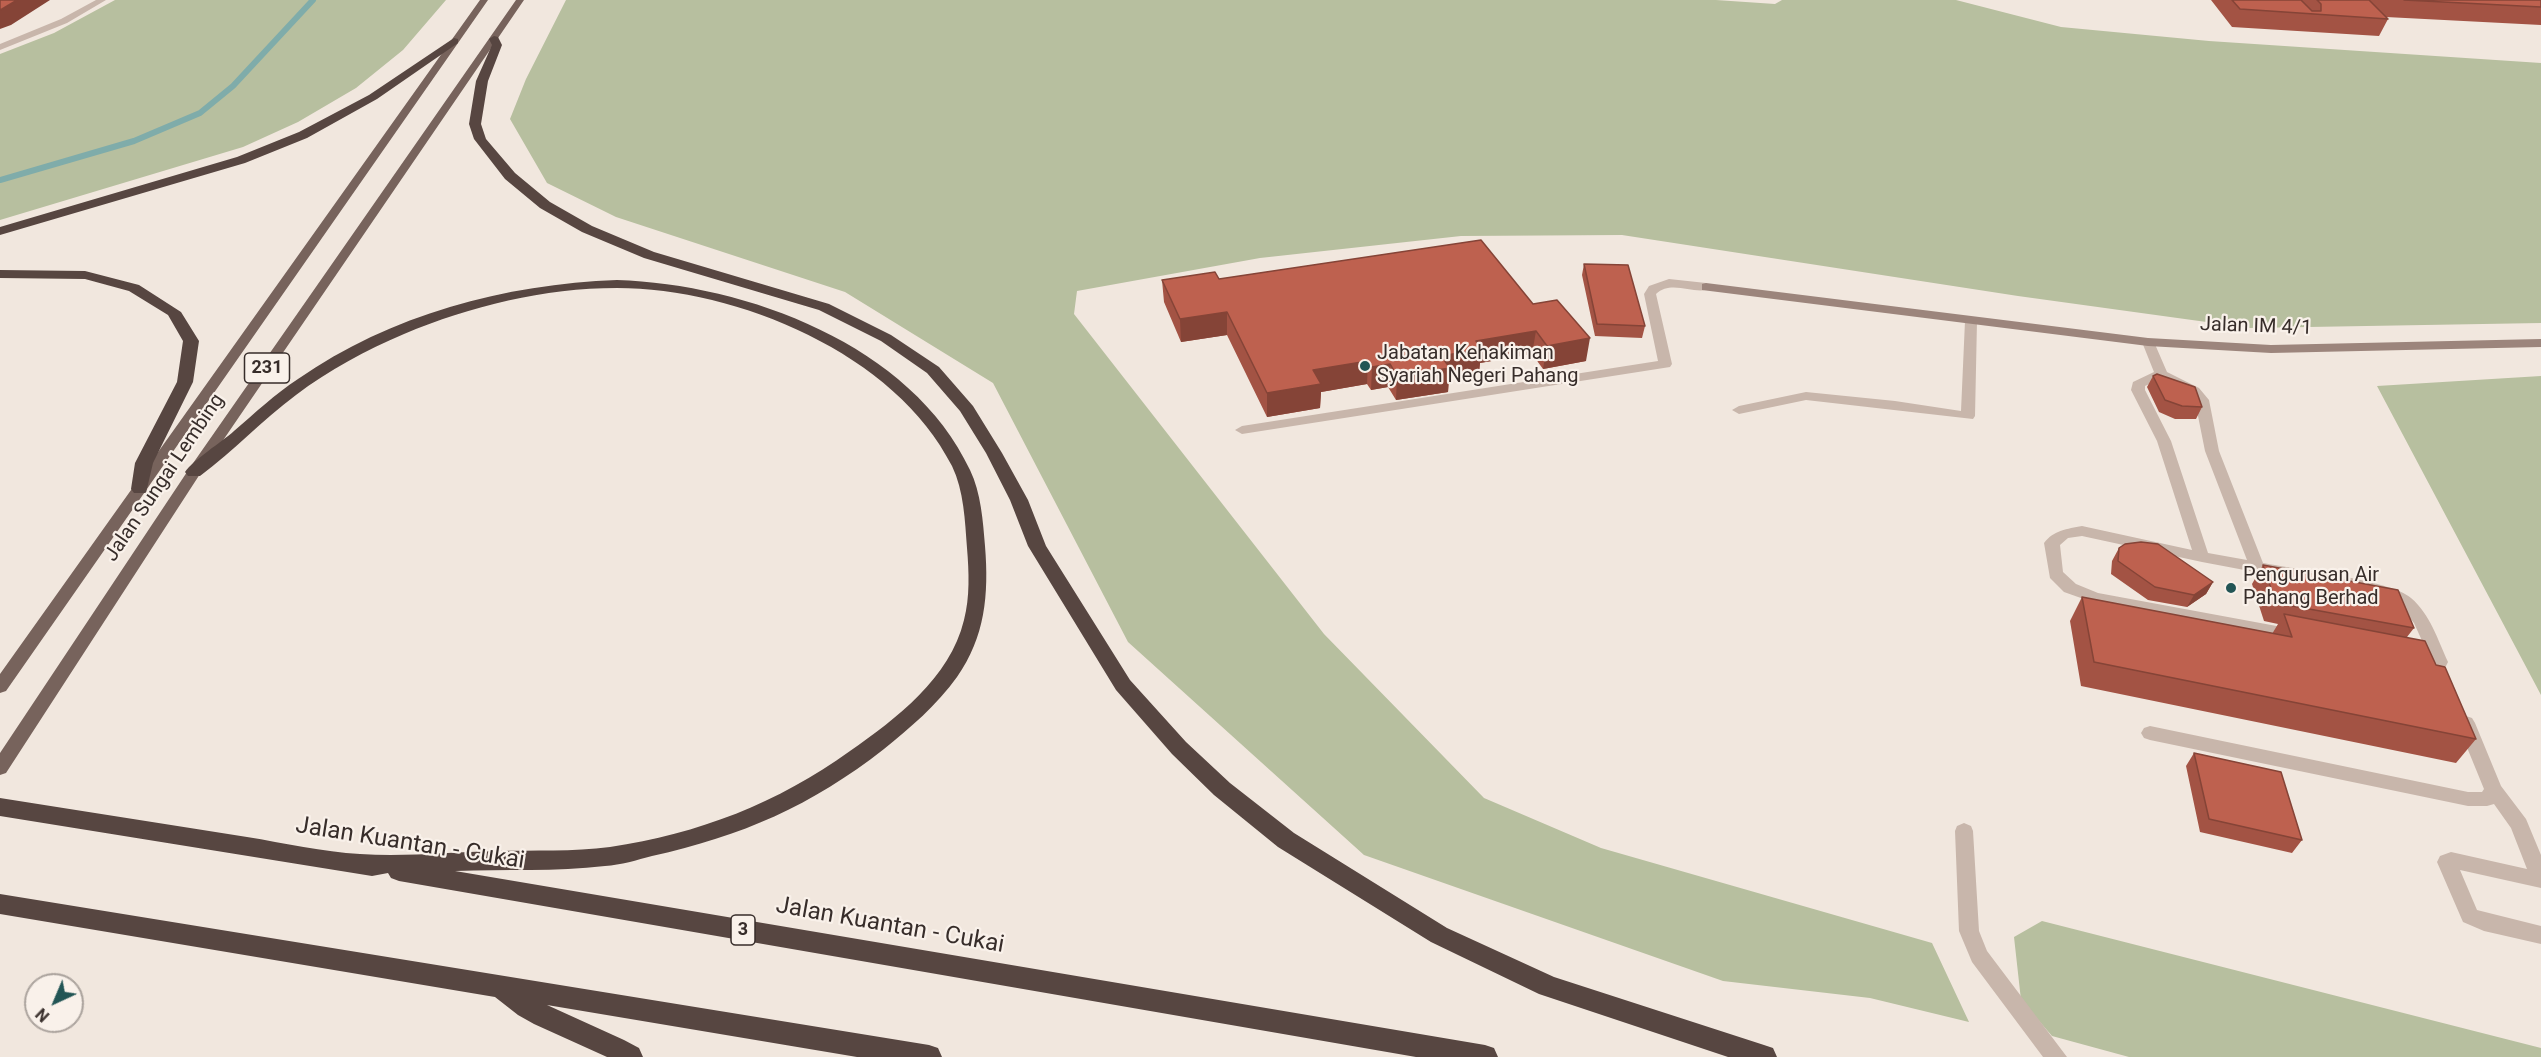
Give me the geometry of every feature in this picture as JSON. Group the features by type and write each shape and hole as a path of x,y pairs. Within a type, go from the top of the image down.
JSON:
{"highway":[{"path":"494,39 497,45 482,81 475,124 485,147 510,176 545,205 587,230 649,255 824,307 886,338 933,370 968,409 1019,500 1037,546 1123,685 1179,748 1286,840 1439,935 1548,986 1764,1057"},
{"path":"0,231 241,160 303,135 373,97 454,41"},
{"path":"0,274 85,275 134,288 174,312 191,341 185,382 144,463 140,489"},
{"path":"194,472 235,441 288,393 330,366 382,339 444,314 514,294 568,286 623,284 679,288 748,306 819,334 866,364 911,398 935,424 960,466 967,483 974,518 978,579 974,621 963,654 919,709 857,759 788,802 707,834 606,857 360,864"},
{"name":"Jalan Kuantan - Cukai","path":"0,807 360,864 1485,1057"},
{"path":"0,904 929,1057"},
{"path":"500,985 508,996 524,1006 612,1045 630,1057"}],"main road":[{"name":"Jalan Sungai Lembing","path":"0,687 484,0"},
{"name":"Jalan Sungai Lembing","path":"0,768 194,472 520,0"}],"street":[{"path":"0,38 39,23 81,0"},
{"path":"0,47 64,21 102,0"},
{"name":"Jalan IM 4/1","path":"1242,430 1665,364 1650,294 1653,289 1669,283 2148,342 2271,349 2541,343"},
{"path":"1739,410 1806,396 1895,405 1968,416 1971,321"},
{"path":"2148,342 2161,374 2194,391 2202,400 2212,451 2257,567"},
{"path":"2161,374 2148,378 2138,385 2138,390 2164,441 2202,557"},
{"path":"2440,662 2095,598 2070,588 2055,574 2052,543 2064,534 2082,531 2202,557 2380,590 2405,601 2421,620 2440,662 2449,683"},
{"path":"2458,704 2493,789 2518,824 2541,880"},
{"path":"2150,733 2468,800 2487,799 2493,789"},
{"path":"1964,831 1969,931 1979,956 2056,1057"},
{"path":"2541,880 2451,860 2447,862 2470,916 2484,922 2541,935"}],"green space":[{"path":"115,0 446,0 403,50 356,88 298,122 243,147 0,220 0,54 54,33"},
{"path":"566,0 1716,0 1775,4 1782,0 1956,0 2061,27 2209,41 2541,63 2541,323 2250,328 2018,296 1622,235 1461,236 1260,258 1077,291 1074,314 1324,634 1484,798 1601,848 1932,943 1969,1022 1870,998 1723,981 1364,855 1128,642 993,383 845,292 616,217 547,183 510,119 526,79"},
{"path":"2541,376 2541,695 2377,386"},
{"path":"2042,921 2541,1048 2541,1057 2129,1057 2052,1036 2021,1000 2014,937"}],"building":[{"path":"0,0 17,0 0,10"},
{"path":"2232,0 2301,0 2312,11 2321,11 2321,4 2317,0 2369,0 2388,19 2240,9"},
{"path":"2404,0 2541,0 2541,7"},
{"path":"1481,240 1533,304 1557,300 1590,338 1547,346 1536,331 1476,341 1482,349 1441,356 1450,368 1397,376 1390,364 1372,367 1368,361 1313,370 1321,384 1267,393 1227,312 1180,319 1162,280 1215,272 1219,279"},
{"path":"1584,264 1628,265 1645,326 1597,324"},
{"path":"2157,374 2195,387 2202,407 2182,406 2165,400 2153,376"},
{"path":"2141,542 2158,544 2213,582 2194,595 2155,587 2118,561 2119,548 2125,544"},
{"path":"2263,565 2398,590 2414,628 2276,603"},
{"path":"2082,597 2292,637 2284,614 2425,641 2436,665 2445,667 2476,739 2094,662"},
{"path":"2194,753 2281,772 2302,840 2209,819"}],"waterway":[{"path":"0,180 134,141 200,113 233,86 313,0"}],"place":[{"name":"Jabatan Kehakiman Syariah Negeri Pahang","path":"1365,366"},
{"name":"Pengurusan Air Pahang Berhad","path":"2231,588"}]}
